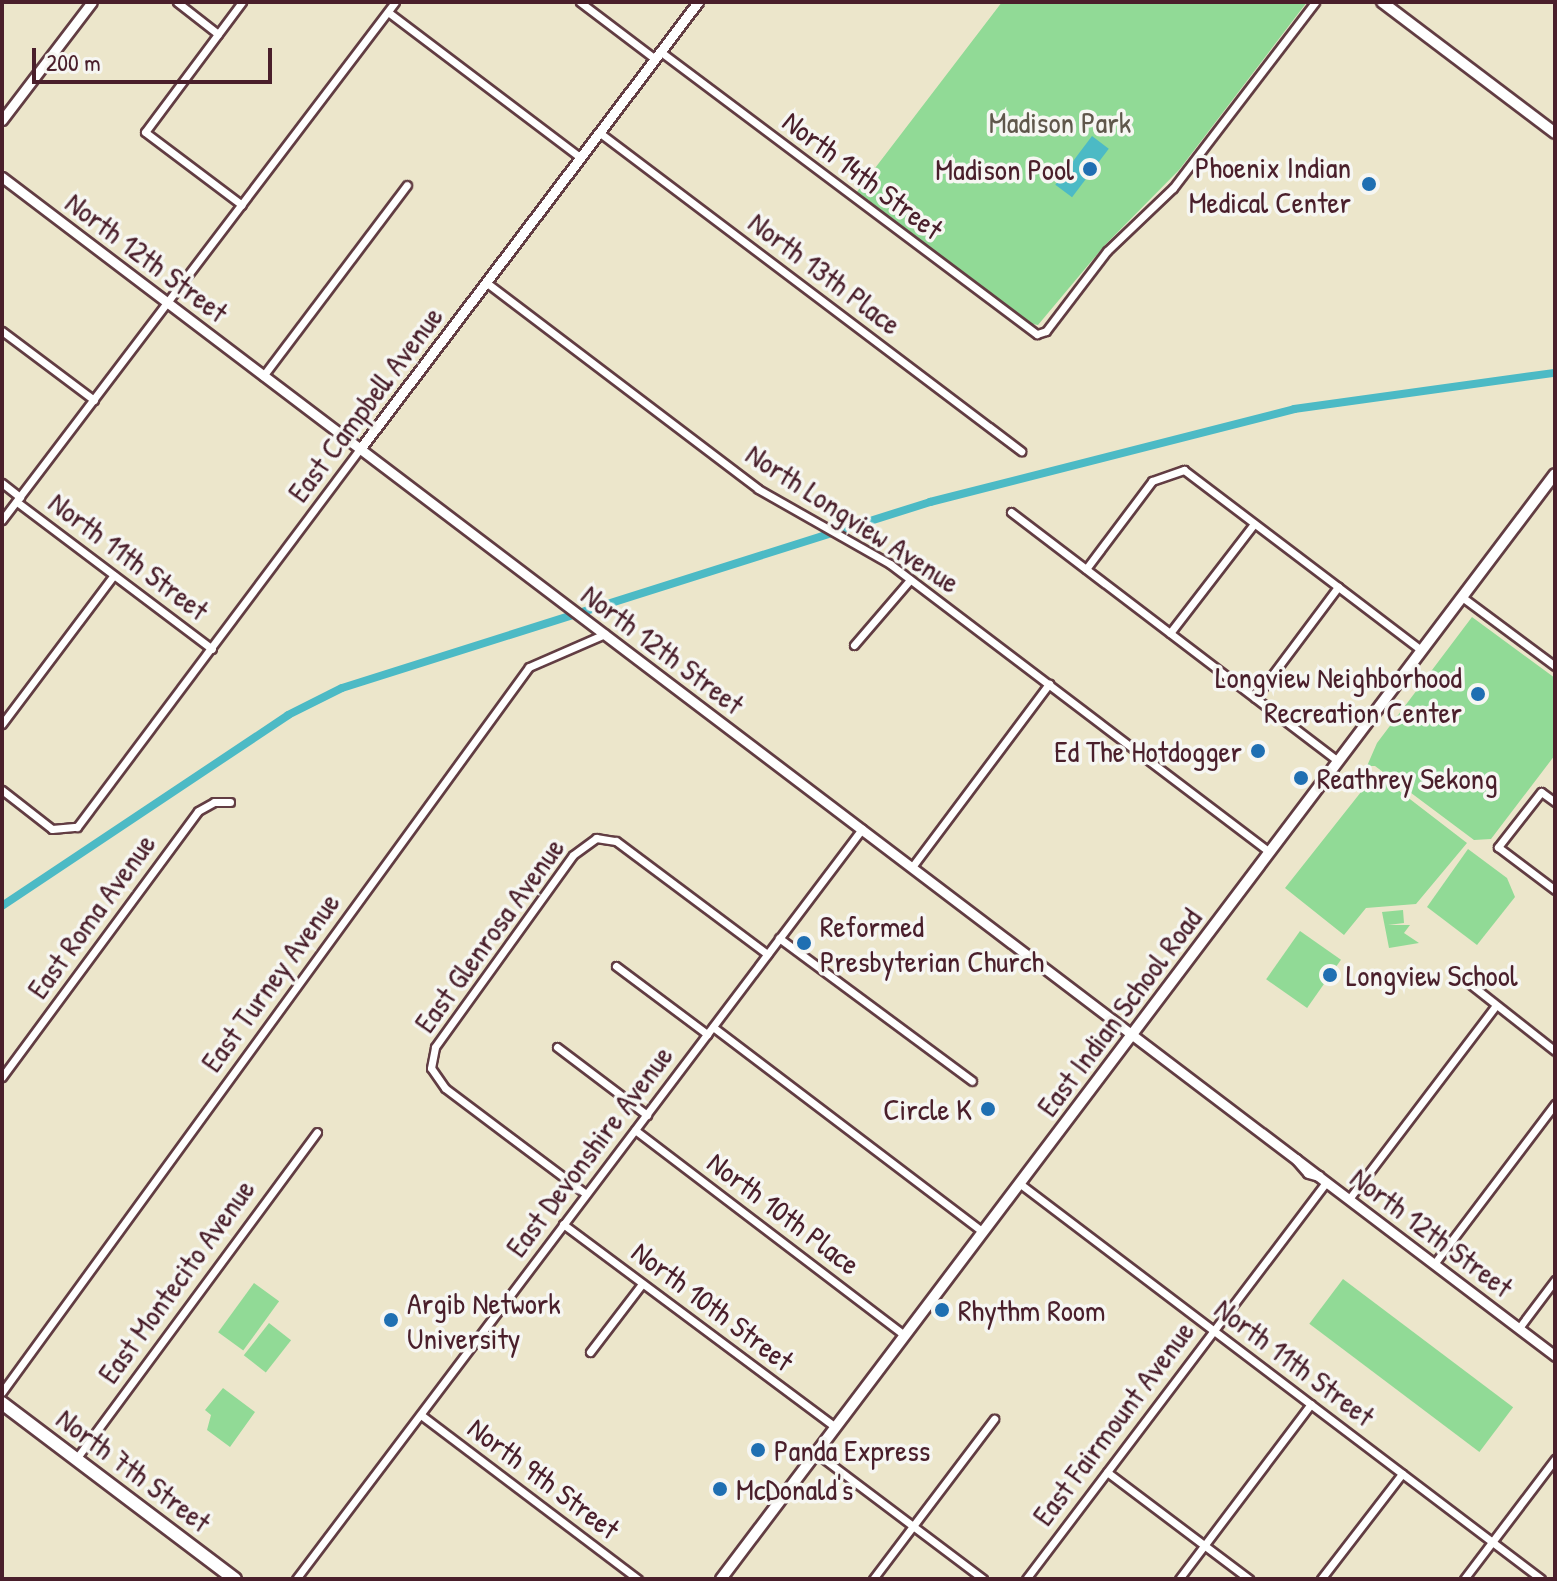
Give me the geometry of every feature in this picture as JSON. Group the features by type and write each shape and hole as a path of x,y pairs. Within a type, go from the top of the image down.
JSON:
{"main road":[{"path":"1382,2 1555,133"},
{"name":"East Indian School Road","path":"721,1579 1555,474"},
{"name":"North 7th Street","path":"2,1403 235,1579"}],"street":[{"path":"2,120 92,2"},
{"path":"177,2 218,34"},
{"path":"242,2 145,132 242,205"},
{"name":"North 14th Street","path":"580,2 1037,334 1046,331 1107,251 1173,188 1315,2"},
{"name":"East Campbell Avenue","path":"2,790 52,829 68,831 77,827 698,2"},
{"path":"2,520 391,5 581,158"},
{"name":"North 13th Place","path":"600,133 1021,451"},
{"name":"North 12th Street","path":"2,177 1296,1159 1308,1173 1322,1179 1349,1199 1555,1356"},
{"path":"263,376 407,185"},
{"name":"North Longview Avenue","path":"487,283 758,489 910,580 1269,852"},
{"path":"2,331 94,400"},
{"path":"1086,569 1152,481 1184,470 1421,650"},
{"name":"North 11th Street","path":"2,483 114,575 212,649"},
{"path":"1011,512 1338,761"},
{"path":"1170,633 1254,524"},
{"path":"2,724 114,575"},
{"path":"854,645 910,580"},
{"path":"1255,698 1338,587"},
{"path":"1462,597 1555,666"},
{"name":"East Turney Avenue","path":"2,1392 529,667 605,634"},
{"path":"912,867 1049,684"},
{"path":"1555,802 1541,792 1498,847 1555,890"},
{"name":"East Roma Avenue","path":"2,1077 198,811 214,802 230,802"},
{"name":"East Devonshire Avenue","path":"296,1579 862,829"},
{"name":"East Glenrosa Avenue","path":"586,1194 445,1088 431,1068 435,1047 564,868 596,838 624,846 767,954"},
{"path":"779,938 972,1081"},
{"path":"616,966 710,1031 983,1232"},
{"path":"1470,984 1555,1051"},
{"path":"1349,1199 1496,1005"},
{"path":"557,1047 647,1115"},
{"path":"1434,1264 1555,1104"},
{"name":"North 10th Place","path":"635,1130 904,1335"},
{"name":"East Montecito Avenue","path":"76,1459 317,1132"},
{"name":"East Fairmount Avenue","path":"1026,1579 1214,1330 1322,1179"},
{"name":"North 11th Street","path":"1019,1183 1541,1579"},
{"name":"North 10th Street","path":"563,1224 835,1427"},
{"path":"1519,1328 1555,1280"},
{"path":"590,1352 642,1284"},
{"path":"1179,1579 1311,1404"},
{"name":"North 9th Street","path":"421,1415 638,1579"},
{"path":"873,1579 994,1419"},
{"path":"816,1453 983,1579"},
{"path":"1464,1579 1555,1459"},
{"path":"1107,1472 1249,1579"},
{"path":"1321,1579 1402,1474"}],"green space":[{"name":"Madison Park","path":"1002,2 1307,2 1179,170 1105,245 1038,325 1027,323 856,193"},
{"path":"1472,617 1555,678 1555,755 1491,839 1474,840 1375,766 1367,766 1377,743"},
{"path":"1376,773 1467,843 1416,904 1366,908 1344,935 1285,888"},
{"path":"1468,849 1507,878 1515,897 1477,945 1427,907"},
{"path":"1403,910 1404,923 1388,925 1410,925 1404,933 1419,943 1389,948 1382,912"},
{"path":"1300,931 1341,960 1307,1008 1266,979"},
{"path":"1343,1279 1513,1407 1479,1452 1309,1324"},
{"path":"254,1283 279,1301 243,1351 218,1332"},
{"path":"269,1323 291,1340 266,1373 244,1355"},
{"path":"223,1388 255,1412 230,1447 207,1430 211,1415 205,1410"}],"water":[{"path":"1092,136 1109,149 1072,197 1055,185"}],"waterway":[{"path":"2,906 288,715 342,688 930,502 1294,409 1555,373"}],"place":[{"name":"Madison Pool","path":"1090,169"},
{"name":"Phoenix Indian Medical Center","path":"1369,184"},
{"name":"Longview Neighborhood Recreation Center","path":"1478,694"},
{"name":"Ed The Hotdogger","path":"1258,751"},
{"name":"Reathrey Sekong","path":"1301,778"},
{"name":"Reformed Presbyterian Church","path":"804,943"},
{"name":"Longview School","path":"1330,975"},
{"name":"Circle K","path":"988,1109"},
{"name":"Rhythm Room","path":"942,1310"},
{"name":"Argib Network University","path":"391,1320"},
{"name":"Panda Express","path":"758,1450"},
{"name":"McDonald's","path":"720,1489"}]}
